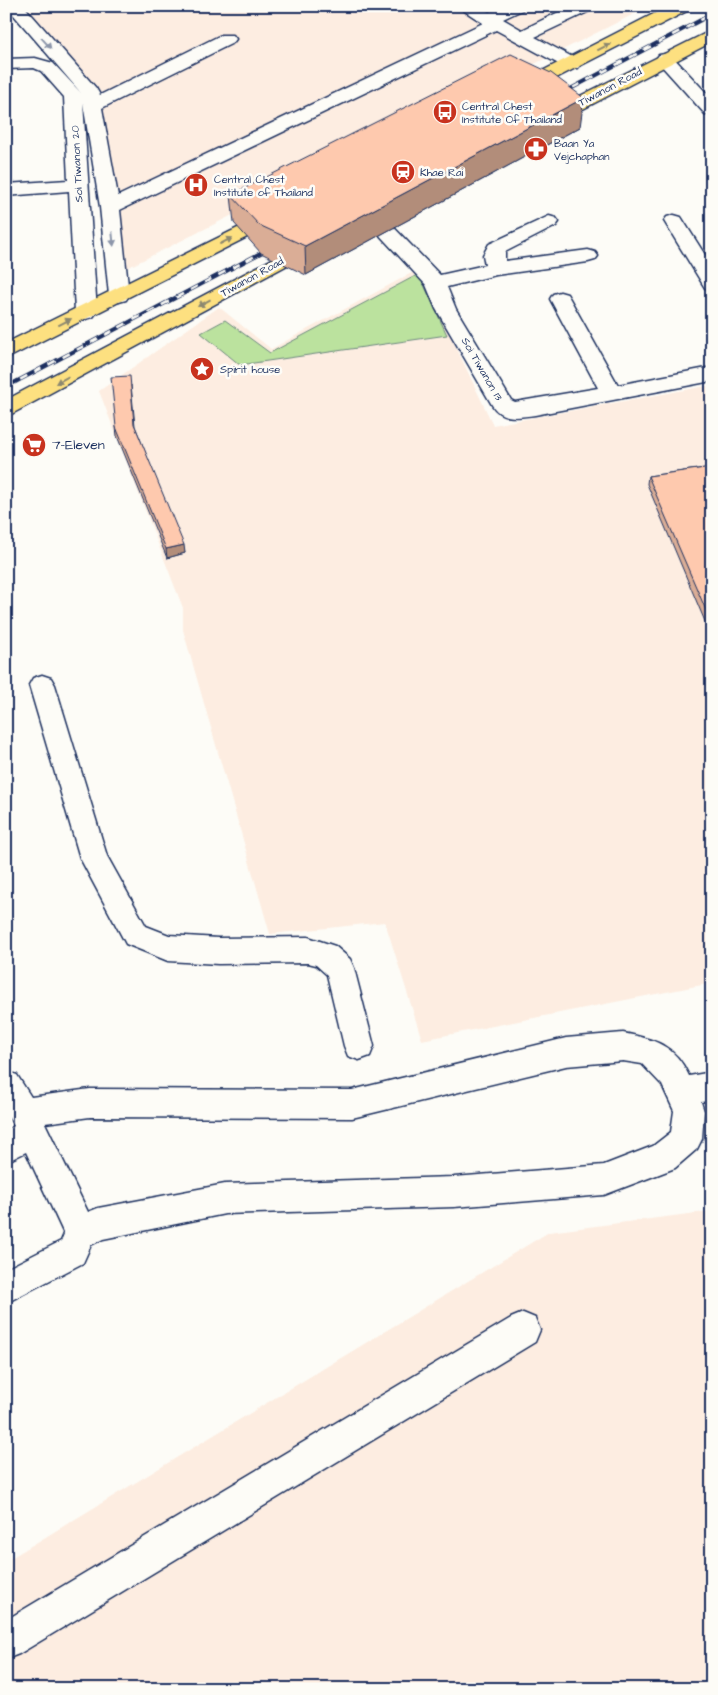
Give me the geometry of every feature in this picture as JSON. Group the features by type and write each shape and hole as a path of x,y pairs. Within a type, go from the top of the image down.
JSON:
{"main road":[{"path":"504,98 683,6"},
{"name":"Tiwanon Road","path":"534,127 712,35"},
{"path":"6,352 286,210"},
{"name":"Tiwanon Road","path":"6,410 325,237"}],"street":[{"path":"14,6 90,92 110,207 119,295"},
{"path":"465,6 572,64"},
{"path":"110,207 493,21 516,6"},
{"path":"522,36 586,6"},
{"path":"92,105 227,39"},
{"path":"665,59 712,110"},
{"name":"Soi Tiwanon 20","path":"6,64 35,63 47,66 73,96 86,312"},
{"path":"6,190 78,185"},
{"name":"Soi Tiwanon 13","path":"369,213 435,283 446,308 503,405 511,410 521,410 712,374"},
{"path":"674,221 712,283"},
{"path":"496,269 493,255 496,248 549,222"},
{"path":"435,283 496,269 588,256"},
{"path":"560,299 612,393"},
{"path":"42,685 94,858 136,935 168,948 218,951 308,950 325,955 340,968 359,1046"},
{"path":"6,1287 72,1252 80,1234 98,1224 225,1199 454,1192 604,1180 664,1157 686,1140 689,1111 673,1075 650,1052 623,1046 566,1052 352,1104 90,1103 14,1111 75,1219 80,1234"},
{"path":"681,1092 712,1086"},
{"path":"6,1641 523,1330"}],"shaded area":[{"name":"Central Chest Institute of Thailand","path":"9,6 650,6 109,277 86,93"},
{"path":"419,269 493,425 712,385 712,983 422,1040 385,922 270,934 183,630 183,608 99,391 219,307 271,349"},
{"path":"712,1211 712,1689 6,1689 6,1561 549,1232"}],"green space":[{"path":"419,274 447,335 240,365 201,333 225,320 270,353"}],"building":[{"path":"511,54 551,73 584,98 305,246 259,225 231,195"},
{"path":"130,376 134,424 184,545 166,549 116,427 111,377"},
{"path":"712,467 712,624 648,476"}],"railway":[{"path":"559,95 712,14"},
{"path":"6,387 272,247"}],"place":[{"name":"Central Chest Institute Of Thailand","path":"445,112"},
{"name":"Baan Ya Vejchaphan","path":"536,149"},
{"name":"Khae Rai","path":"403,172"},
{"name":"Central Chest Institute of Thailand","path":"196,185"},
{"name":"Spirit house","path":"202,369"},
{"name":"7-Eleven","path":"34,445"}]}
